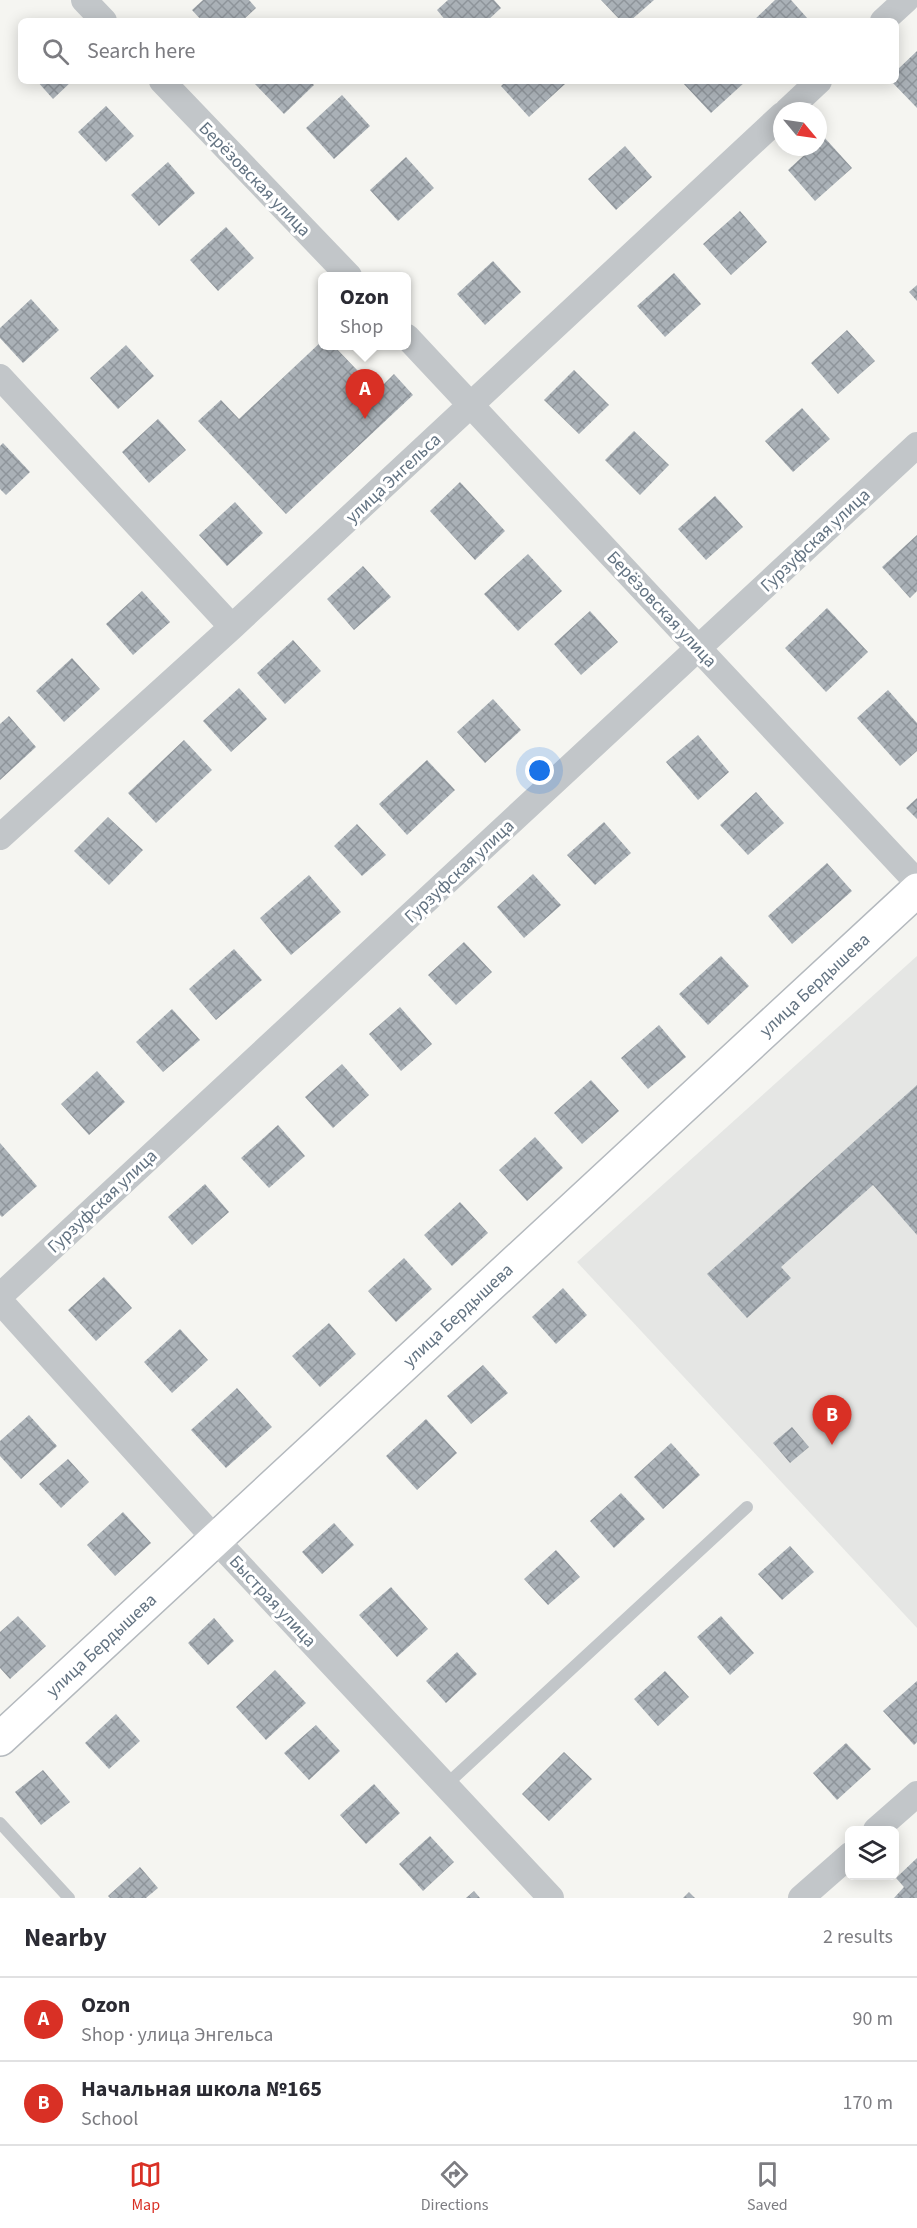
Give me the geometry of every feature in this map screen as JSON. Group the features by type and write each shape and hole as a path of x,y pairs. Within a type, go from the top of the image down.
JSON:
{"street":[{"path":"84,0 101,18"},
{"path":"886,18 906,0"},
{"name":"Берёзовская улица","path":"165,84 345,272"},
{"path":"797,102 816,84"},
{"name":"улица Энгельса","path":"0,836 232,627 773,123"},
{"name":"Берёзовская улица","path":"411,341 917,882"},
{"path":"0,377 232,627"},
{"name":"Гурзуфская улица","path":"0,1296 917,445"},
{"name":"улица Бердышева","path":"0,1740 917,890"},
{"name":"Быстрая улица","path":"0,1301 215,1539 551,1898"},
{"path":"881,1826 917,1795"},
{"path":"801,1898 845,1859"}],"lane":[{"path":"447,1785 747,1507"},
{"path":"0,1823 69,1898"}],"shaded area":[{"path":"917,956 917,1628 577,1262"}],"building":[{"path":"203,0 249,0 256,8 245,18 199,18 192,10"},
{"path":"448,0 494,0 501,8 490,18 444,18 437,10"},
{"path":"601,0 654,0 633,18 618,18"},
{"path":"775,0 791,0 807,18 756,18"},
{"path":"917,51 917,108 894,84 899,84 899,68"},
{"path":"40,84 69,84 53,99"},
{"path":"255,84 314,85 284,114"},
{"path":"503,84 565,84 529,117 501,86"},
{"path":"684,84 743,84 711,113"},
{"path":"342,95 370,126 334,159 306,128"},
{"path":"106,106 134,136 106,162 78,132"},
{"path":"827,140 852,168 815,201 788,170 803,156 827,156"},
{"path":"625,146 652,177 616,210 588,179"},
{"path":"406,157 434,188 398,221 370,190"},
{"path":"168,162 195,193 159,226 131,195"},
{"path":"740,211 767,242 731,275 703,244"},
{"path":"226,227 254,258 218,291 190,260"},
{"path":"493,261 521,292 485,325 457,294"},
{"path":"674,273 701,304 665,337 637,306"},
{"path":"917,285 917,301 909,292"},
{"path":"31,299 59,330 23,363 0,338 0,328"},
{"path":"847,330 875,361 838,394 811,363"},
{"path":"126,345 154,376 118,409 90,378"},
{"path":"318,345 318,350 338,350 377,391 394,374 413,395 286,514 198,421 221,400 239,419"},
{"path":"574,370 609,405 579,434 544,400"},
{"path":"802,408 830,439 793,472 765,441"},
{"path":"158,419 186,450 149,483 122,452"},
{"path":"634,431 669,465 640,495 605,460"},
{"path":"3,443 30,472 6,495 0,489 0,446"},
{"path":"460,482 505,531 475,560 430,511"},
{"path":"715,496 743,527 706,560 678,529"},
{"path":"235,502 263,533 227,566 199,535"},
{"path":"917,535 917,591 910,598 882,567"},
{"path":"528,554 562,591 518,631 484,594"},
{"path":"363,566 391,597 354,630 327,599"},
{"path":"142,591 170,622 133,655 106,624"},
{"path":"827,608 868,652 826,692 785,648"},
{"path":"590,611 618,642 581,675 554,644"},
{"path":"293,640 321,671 285,704 257,673"},
{"path":"72,658 100,689 64,722 36,691"},
{"path":"239,688 267,719 231,752 203,721"},
{"path":"888,690 917,723 917,751 900,766 857,718"},
{"path":"493,699 521,730 485,763 457,732"},
{"path":"9,716 36,747 0,780 0,724"},
{"path":"698,735 729,772 698,800 666,762"},
{"path":"184,740 212,770 156,823 128,793"},
{"path":"427,760 455,790 407,835 379,804"},
{"path":"756,792 784,823 748,855 720,825"},
{"path":"917,798 917,819 906,808"},
{"path":"108,817 143,850 109,885 74,851"},
{"path":"604,822 631,853 595,885 567,855"},
{"path":"357,824 386,855 362,876 334,846"},
{"path":"827,863 852,891 792,944 768,916"},
{"path":"533,874 561,905 524,938 497,907"},
{"path":"309,875 341,912 291,955 260,918"},
{"path":"464,942 492,972 456,1005 428,975"},
{"path":"234,949 262,980 216,1020 189,989"},
{"path":"721,956 749,986 708,1025 679,994"},
{"path":"400,1007 432,1044 401,1071 369,1034"},
{"path":"172,1009 200,1040 163,1072 136,1042"},
{"path":"659,1025 686,1057 648,1089 621,1058"},
{"path":"342,1064 369,1095 333,1128 305,1097"},
{"path":"97,1071 125,1102 89,1135 61,1104"},
{"path":"591,1080 619,1111 582,1144 554,1113"},
{"path":"917,1085 917,1235 873,1185 781,1267 791,1278 747,1318 707,1274"},
{"path":"278,1125 305,1156 269,1188 241,1158"},
{"path":"535,1137 563,1168 527,1201 499,1170"},
{"path":"0,1143 37,1186 2,1217 0,1215"},
{"path":"205,1184 229,1212 192,1245 168,1217"},
{"path":"460,1202 488,1233 452,1266 424,1235"},
{"path":"404,1258 432,1289 396,1322 368,1291"},
{"path":"104,1277 132,1308 96,1341 68,1310"},
{"path":"563,1288 587,1315 556,1344 532,1317"},
{"path":"329,1323 356,1354 320,1387 292,1356"},
{"path":"180,1329 208,1360 172,1393 144,1362"},
{"path":"483,1365 508,1393 471,1424 447,1396"},
{"path":"237,1388 272,1427 226,1468 191,1430"},
{"path":"29,1415 57,1446 21,1479 0,1456 0,1441"},
{"path":"426,1419 457,1453 417,1490 386,1456"},
{"path":"792,1427 809,1447 790,1463 773,1443"},
{"path":"671,1443 700,1475 663,1509 634,1477"},
{"path":"68,1459 89,1482 61,1508 39,1484"},
{"path":"621,1493 645,1519 614,1548 590,1521"},
{"path":"123,1512 151,1543 115,1576 87,1545"},
{"path":"334,1523 354,1545 322,1574 302,1552"},
{"path":"790,1546 814,1572 782,1600 758,1574"},
{"path":"556,1550 580,1577 548,1605 524,1579"},
{"path":"391,1587 428,1629 397,1657 359,1615"},
{"path":"18,1616 46,1646 10,1679 0,1668 0,1632"},
{"path":"721,1616 754,1653 730,1675 697,1637"},
{"path":"214,1618 234,1641 208,1665 188,1643"},
{"path":"457,1652 477,1674 446,1703 426,1681"},
{"path":"275,1670 306,1703 266,1740 236,1707"},
{"path":"665,1671 689,1697 658,1726 634,1699"},
{"path":"917,1681 917,1742 914,1745 883,1711"},
{"path":"116,1714 140,1741 109,1769 85,1743"},
{"path":"316,1725 340,1751 309,1780 284,1753"},
{"path":"846,1743 871,1769 837,1800 813,1773"},
{"path":"564,1752 592,1779 549,1821 522,1794"},
{"path":"43,1770 70,1802 41,1825 15,1792"},
{"path":"374,1784 400,1813 366,1844 340,1815"},
{"path":"430,1836 454,1862 423,1891 399,1864"},
{"path":"917,1858 917,1898 894,1898 904,1887 898,1880 899,1875"},
{"path":"140,1867 158,1888 146,1898 110,1898 108,1896"},
{"path":"474,1891 480,1898 466,1898"},
{"path":"689,1892 695,1898 683,1898"}],"place":[{"name":"Ozon","path":"365,419"},
{"name":"Начальная школа №165","path":"832,1445"}]}
